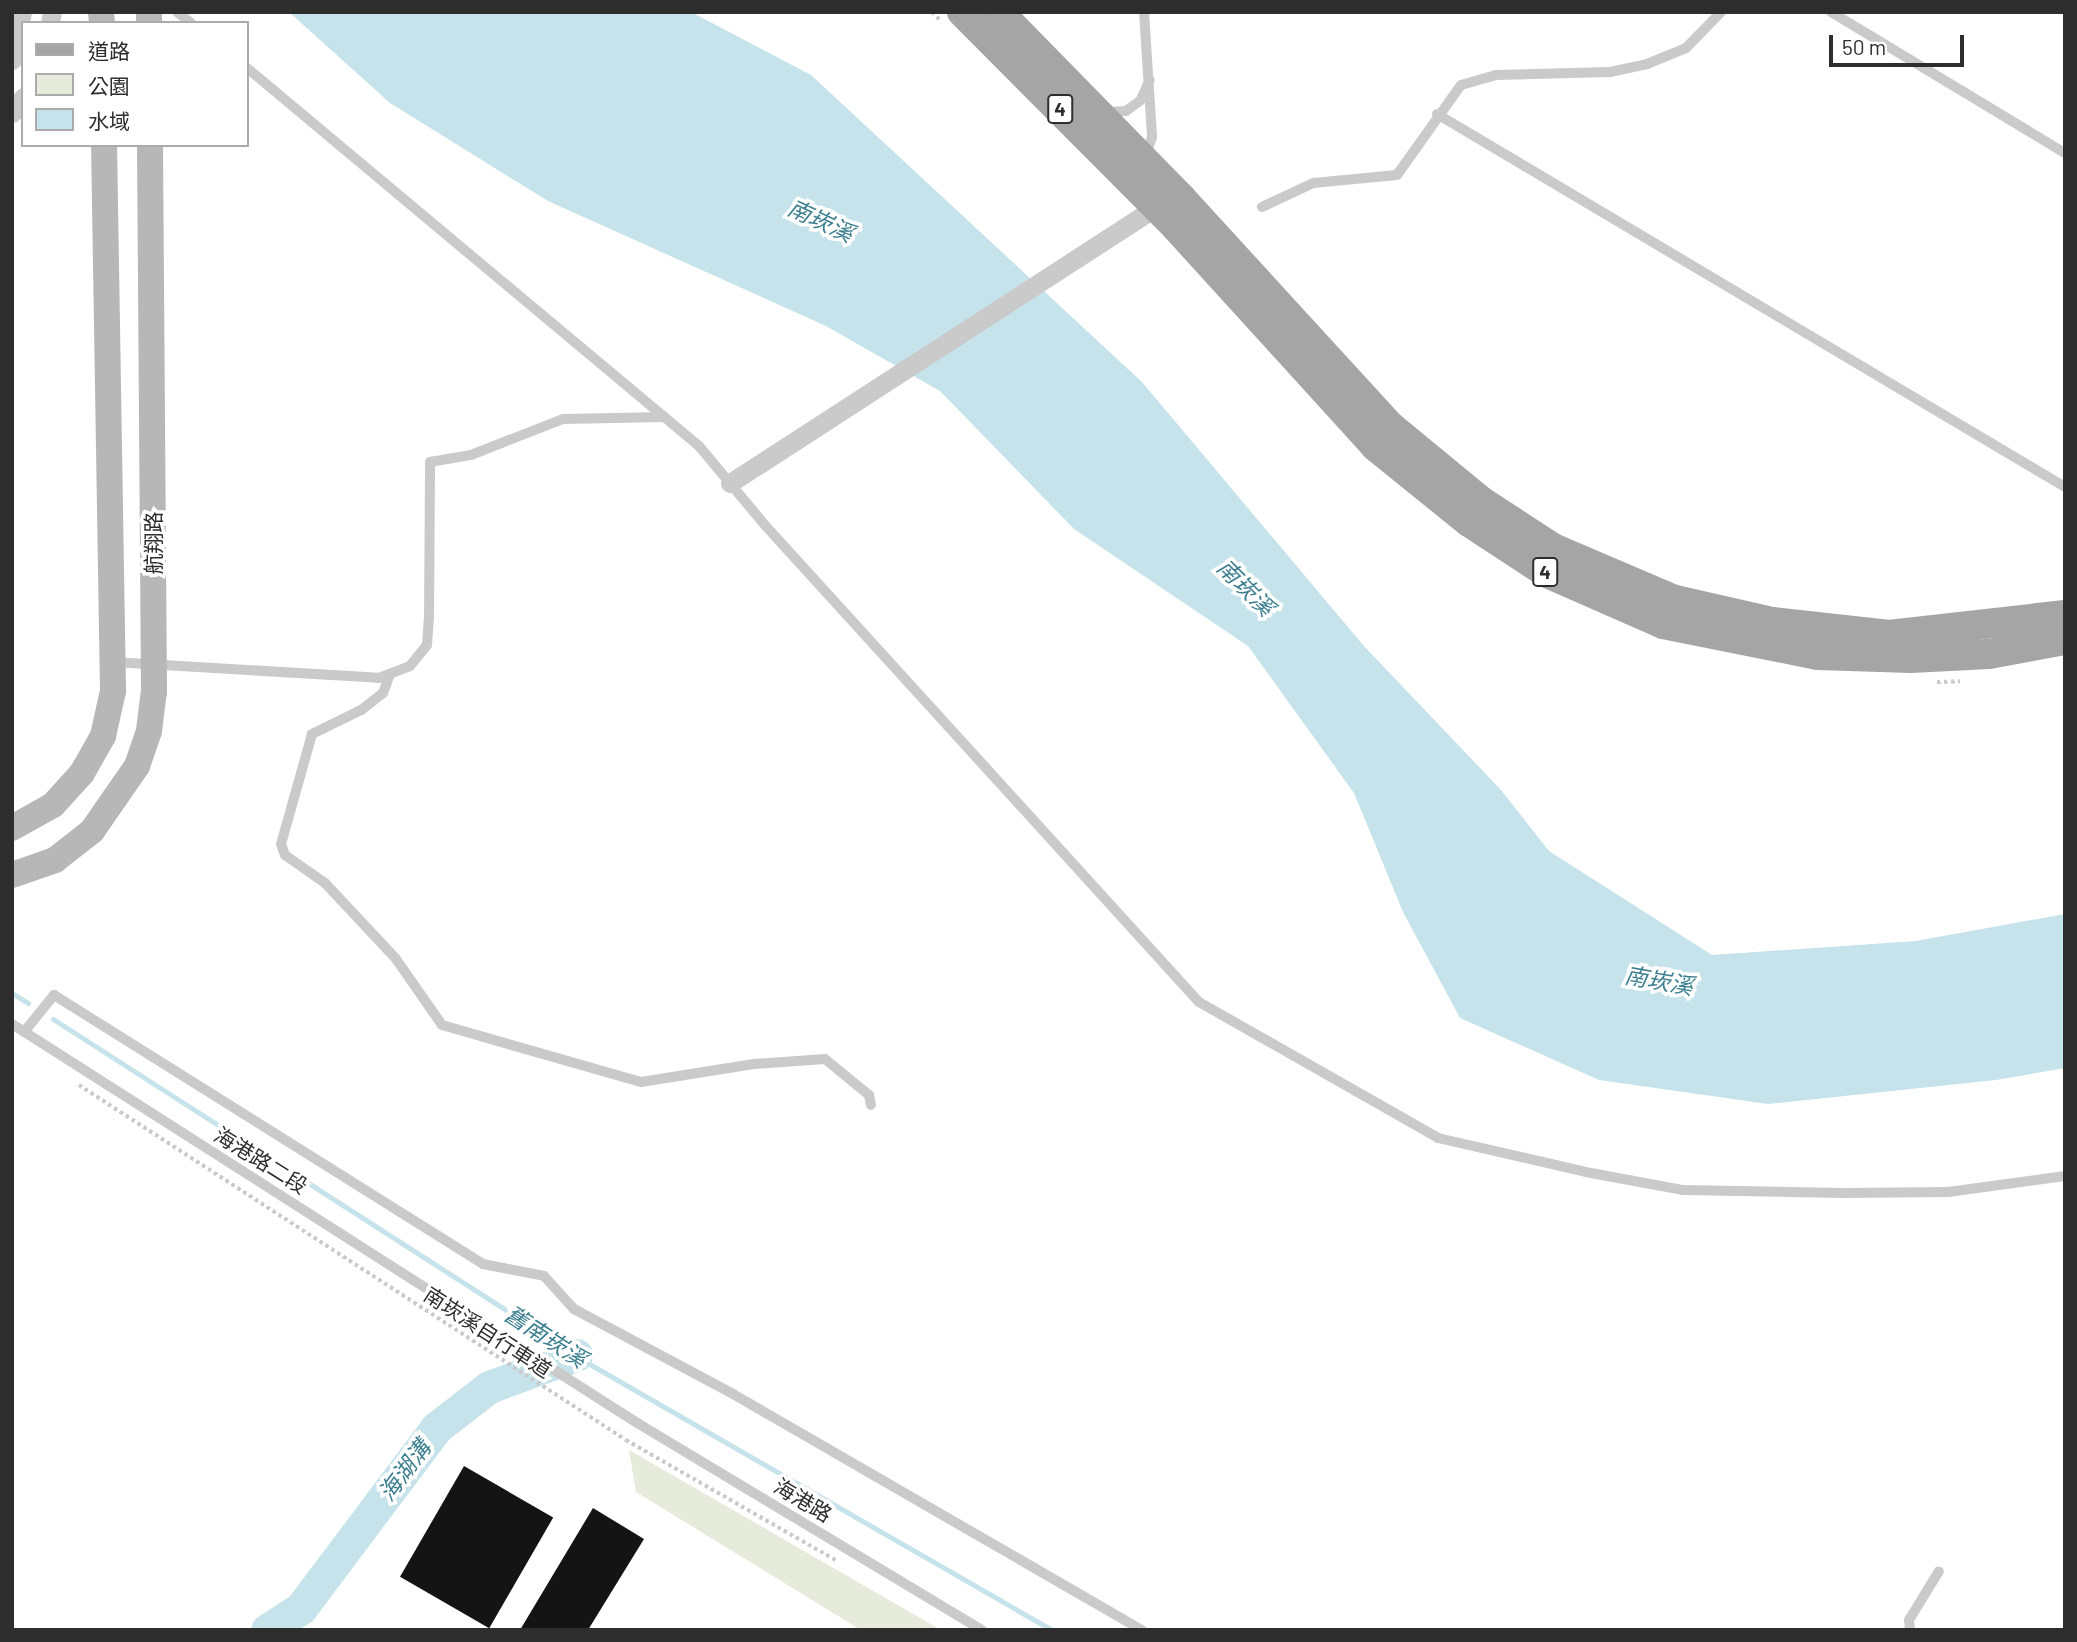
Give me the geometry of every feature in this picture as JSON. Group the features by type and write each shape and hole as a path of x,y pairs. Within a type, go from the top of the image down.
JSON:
{"main road":[{"name":"4","path":"962,12 1163,197 1390,426 1481,501 1553,548 1675,600 1772,622 1889,635 2065,615"},
{"name":"4","path":"999,12 1144,160 1163,197 1375,446 1469,522 1547,573 1663,624 1818,655 1976,655 2065,640"}],"street":[{"path":"12,60 22,12"},
{"name":"航翔路","path":"12,828 53,806 82,773 103,736 113,691 104,147"},
{"name":"航翔路","path":"12,875 55,860 92,831 116,802 137,766 149,731 154,666 150,147"},
{"path":"730,483 1063,267 1163,197"}],"lane":[{"path":"1144,12 1152,137 1144,160"},
{"path":"1262,207 1314,183 1397,175 1437,114 1461,85 1496,75 1610,72 1647,64 1686,48 1721,12"},
{"path":"1832,12 2065,153"},
{"path":"248,69 665,417 730,483 1199,1002 1384,1111 1438,1138 1683,1189 1948,1192 2065,1176"},
{"path":"1095,110 1126,111 1140,101 1150,79"},
{"path":"1437,114 2065,487"},
{"path":"112,662 379,678 410,666 427,645 430,462 471,455 563,419 665,417"},
{"path":"390,674 383,693 312,734 281,844 285,855 325,883 396,959 442,1025 642,1082 754,1064 825,1059 869,1095 871,1105"},
{"path":"24,1032 54,995 483,1264 544,1276 574,1309 733,1394 1142,1630"},
{"name":"海港路二段","path":"12,1024 604,1402"},
{"name":"海港路","path":"604,1402 982,1630"},
{"path":"1910,1630 1909,1620 1939,1571"}],"path":[{"name":"南崁溪自行車道","path":"71,1080 580,1410 839,1562"}],"green space":[{"path":"629,1450 941,1630 861,1630 636,1492"}],"water":[{"name":"南崁溪","path":"289,12 691,12 811,75 1142,382 1363,645 1501,790 1549,851 1712,955 1916,941 2065,914 2065,1068 1996,1080 1768,1104 1599,1080 1460,1018 1403,912 1354,793 1248,646 1074,529 940,391 826,326 548,201 390,103"}],"building":[{"path":"464,1466 553,1518 489,1628 400,1577"},
{"path":"593,1508 644,1539 588,1630 520,1630"}],"waterway":[{"name":"舊南崁溪","path":"12,993 28,1003"},
{"name":"舊南崁溪","path":"53,1019 593,1366 1052,1630"},
{"name":"海湖溝","path":"267,1630 301,1608 436,1428 489,1387 576,1355"}]}
